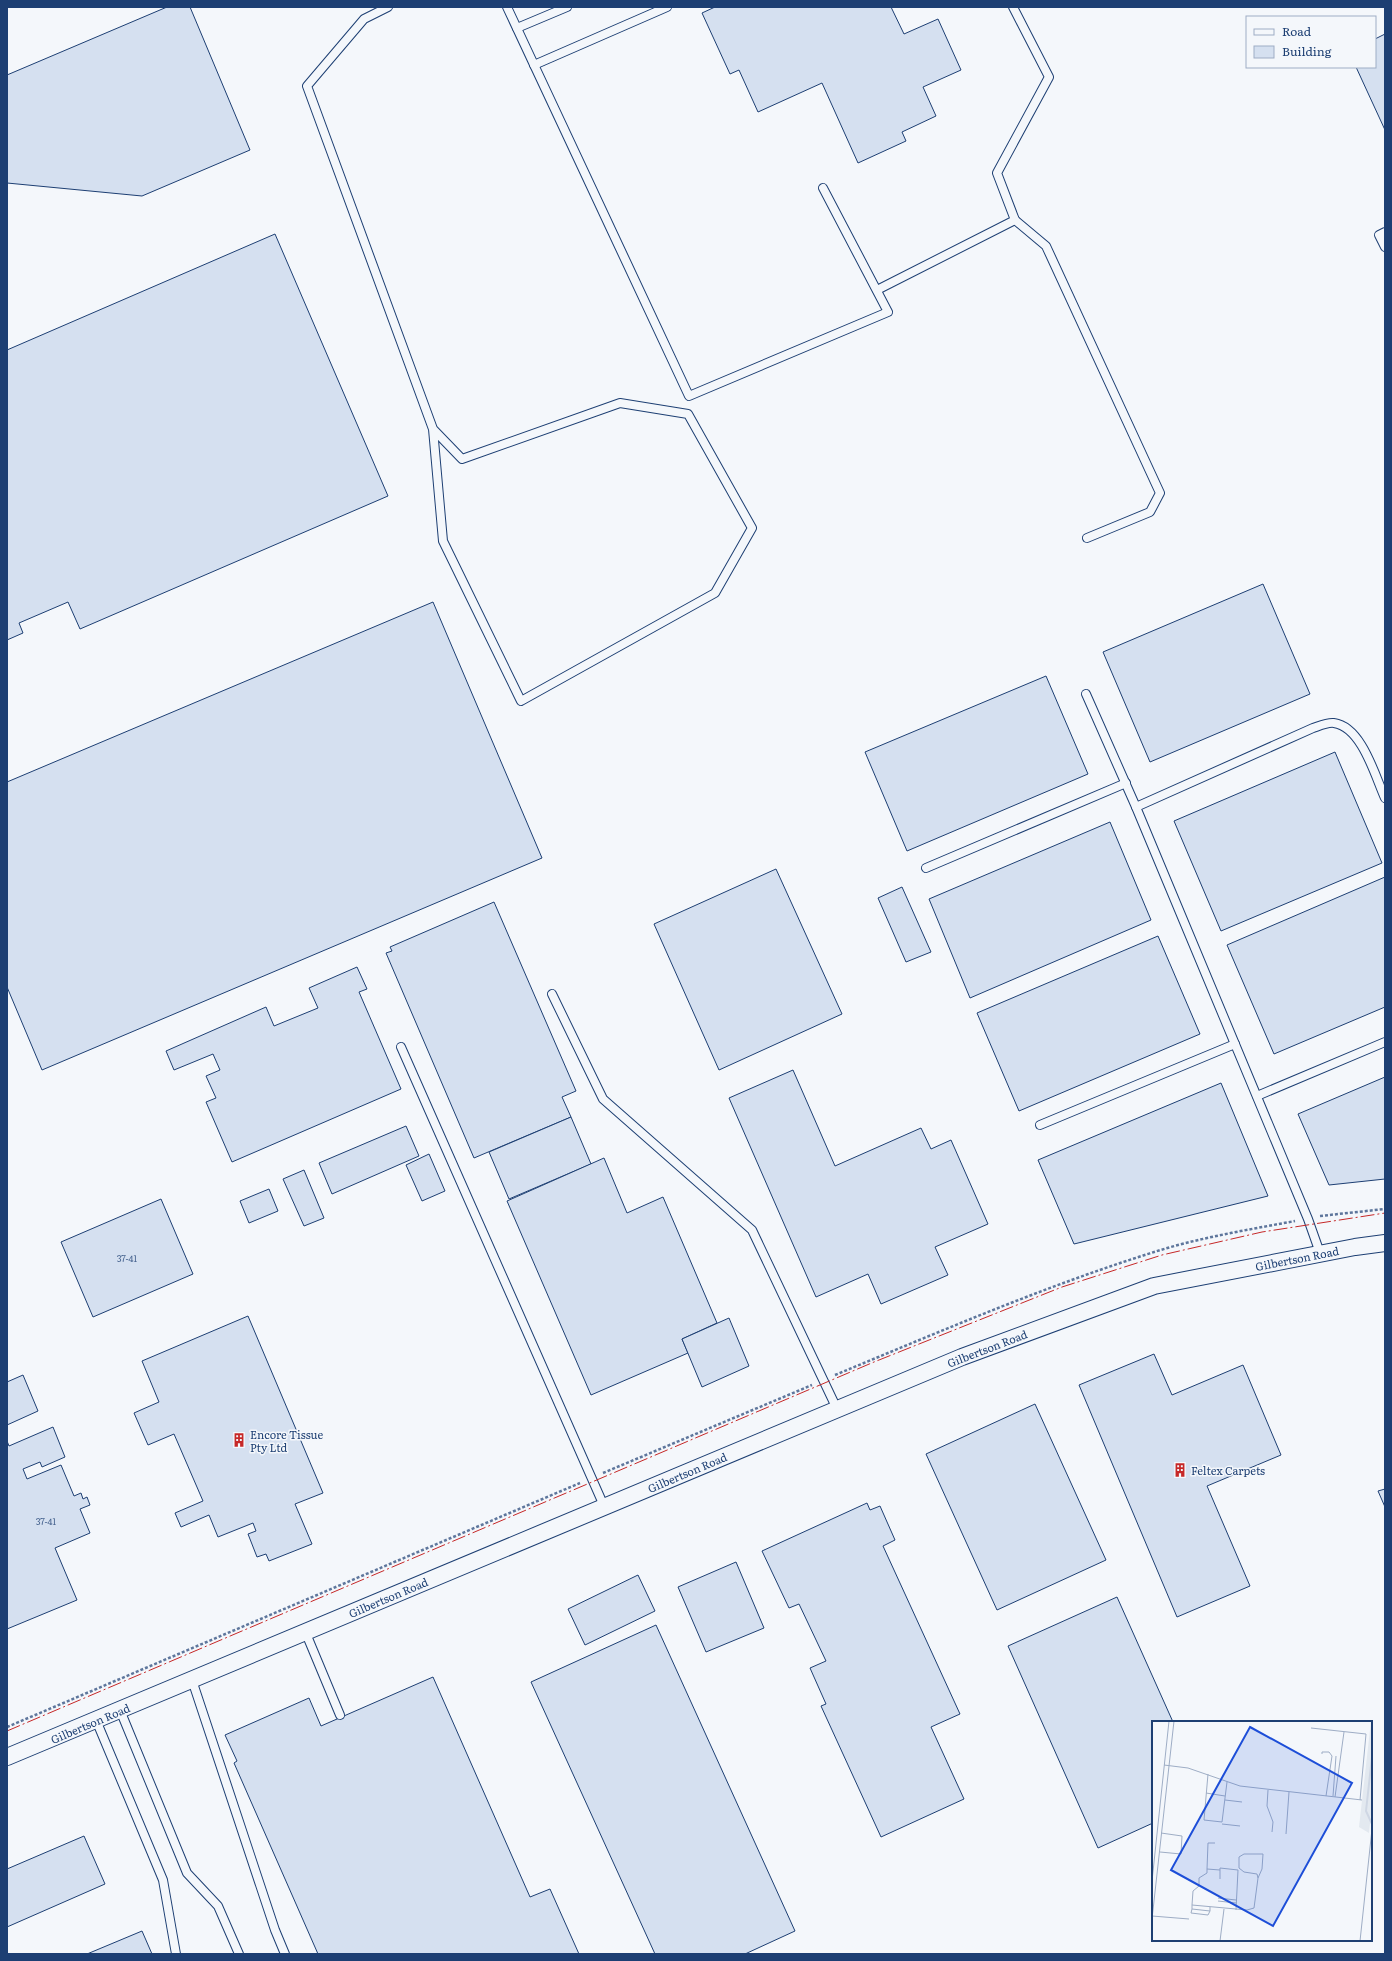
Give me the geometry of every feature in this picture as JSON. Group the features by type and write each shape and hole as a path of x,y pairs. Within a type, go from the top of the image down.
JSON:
{"street":[{"name":"Gilbertson Road","path":"7,1757 962,1357 1154,1286 1385,1243"}],"lane":[{"path":"388,7 364,19 307,86 433,429 443,540 521,700 715,593 752,528 688,414 620,403 462,459 433,429"},
{"path":"507,7 689,396 888,312 823,188"},
{"path":"517,28 567,7"},
{"path":"534,65 667,7"},
{"path":"1013,7 1049,77 997,173 1015,220 1046,246 1160,493 1150,512 1087,538"},
{"path":"877,290 1015,220"},
{"path":"1385,232 1379,234 1385,247"},
{"path":"1086,694 1126,783 1257,1096 1308,1219 1320,1254"},
{"path":"1136,807 1312,728 1334,723 1351,730 1365,752 1385,798"},
{"path":"926,868 1126,783"},
{"path":"552,994 603,1098 752,1230 837,1409"},
{"path":"1257,1096 1385,1042"},
{"path":"1040,1125 1235,1044"},
{"path":"401,1048 604,1506"},
{"path":"305,1631 340,1715"},
{"path":"192,1680 275,1930 286,1954"},
{"path":"120,1710 187,1872 218,1906 239,1954"},
{"path":"96,1720 163,1880 176,1954"}],"path":[{"path":"7,1727 823,1380 1035,1292 1152,1252 1238,1232 1308,1219 1385,1209"}],"building":[{"path":"167,7 190,7 250,150 142,196 7,183 7,75"},
{"path":"715,7 891,7 904,34 938,19 961,70 923,87 936,116 902,132 906,141 858,163 822,83 758,112 739,70 730,74 702,13"},
{"path":"1385,34 1385,130 1356,68 1376,68 1376,38"},
{"path":"275,234 388,496 80,629 68,602 19,623 23,633 7,640 7,350"},
{"path":"1263,584 1310,694 1150,762 1103,652"},
{"path":"433,602 542,858 42,1070 7,987 7,782"},
{"path":"1046,676 1088,774 907,851 865,752"},
{"path":"1335,752 1382,863 1221,931 1174,821"},
{"path":"1110,822 1151,920 970,998 929,899"},
{"path":"776,869 842,1014 719,1070 654,924"},
{"path":"1385,877 1385,1007 1274,1054 1227,945"},
{"path":"902,887 931,952 906,962 878,898"},
{"path":"494,902 576,1091 562,1097 571,1117 474,1158 386,953 392,951 390,947"},
{"path":"1158,936 1200,1034 1019,1111 977,1013"},
{"path":"357,967 367,989 359,992 401,1089 232,1162 206,1102 216,1098 206,1076 220,1070 213,1054 174,1070 166,1051 266,1007 274,1026 318,1008 309,988"},
{"path":"793,1070 835,1166 921,1128 931,1149 951,1140 988,1224 935,1247 948,1275 881,1304 868,1274 816,1297 729,1098"},
{"path":"1385,1077 1385,1179 1329,1185 1298,1114"},
{"path":"1221,1083 1268,1196 1074,1244 1038,1160"},
{"path":"571,1117 591,1164 509,1199 489,1152"},
{"path":"406,1126 419,1156 332,1194 319,1163"},
{"path":"429,1154 445,1191 422,1201 406,1165"},
{"path":"604,1158 627,1213 663,1197 717,1323 682,1339 688,1353 591,1395 507,1201"},
{"path":"304,1170 324,1218 304,1226 283,1179"},
{"path":"269,1189 278,1211 249,1223 240,1201"},
{"path":"161,1199 193,1274 93,1317 61,1242"},
{"name":"Encore Tissue Pty Ltd","path":"248,1316 323,1493 295,1504 312,1544 269,1561 266,1554 257,1557 248,1534 256,1531 253,1523 218,1537 209,1515 181,1527 175,1513 203,1501 174,1434 148,1445 134,1413 159,1402 142,1361"},
{"path":"729,1318 749,1366 702,1387 682,1339"},
{"name":"Feltex Carpets","path":"1154,1354 1172,1395 1243,1365 1281,1455 1207,1486 1250,1586 1177,1617 1079,1385"},
{"path":"23,1375 38,1411 7,1425 7,1382"},
{"path":"1035,1404 1106,1560 997,1610 926,1454"},
{"path":"53,1427 65,1457 42,1467 40,1462 23,1469 27,1479 61,1465 74,1496 81,1493 83,1499 87,1497 90,1505 80,1509 90,1533 55,1548 77,1600 7,1629 7,1441 9,1446"},
{"path":"1385,1489 1385,1507 1378,1491"},
{"path":"867,1503 870,1510 880,1506 895,1540 883,1546 960,1714 931,1727 964,1799 881,1837 821,1706 826,1704 810,1668 826,1661 799,1604 789,1608 762,1551"},
{"path":"736,1562 764,1628 706,1652 678,1587"},
{"path":"638,1575 655,1611 585,1645 568,1609"},
{"path":"1117,1597 1173,1721 1152,1721 1152,1823 1098,1848 1008,1646"},
{"path":"656,1625 795,1931 745,1954 655,1954 531,1682"},
{"path":"433,1677 530,1897 550,1889 579,1954 318,1954 234,1763 237,1761 225,1735 309,1698 321,1726"},
{"path":"84,1836 105,1884 7,1927 7,1869"},
{"path":"142,1931 152,1954 87,1954"}],"power":[{"path":"7,1731 874,1362 1062,1287 1162,1255 1262,1232 1385,1213"}],"place":[{"name":"Encore Tissue Pty Ltd","path":"239,1440"},
{"name":"Feltex Carpets","path":"1180,1470"}]}
